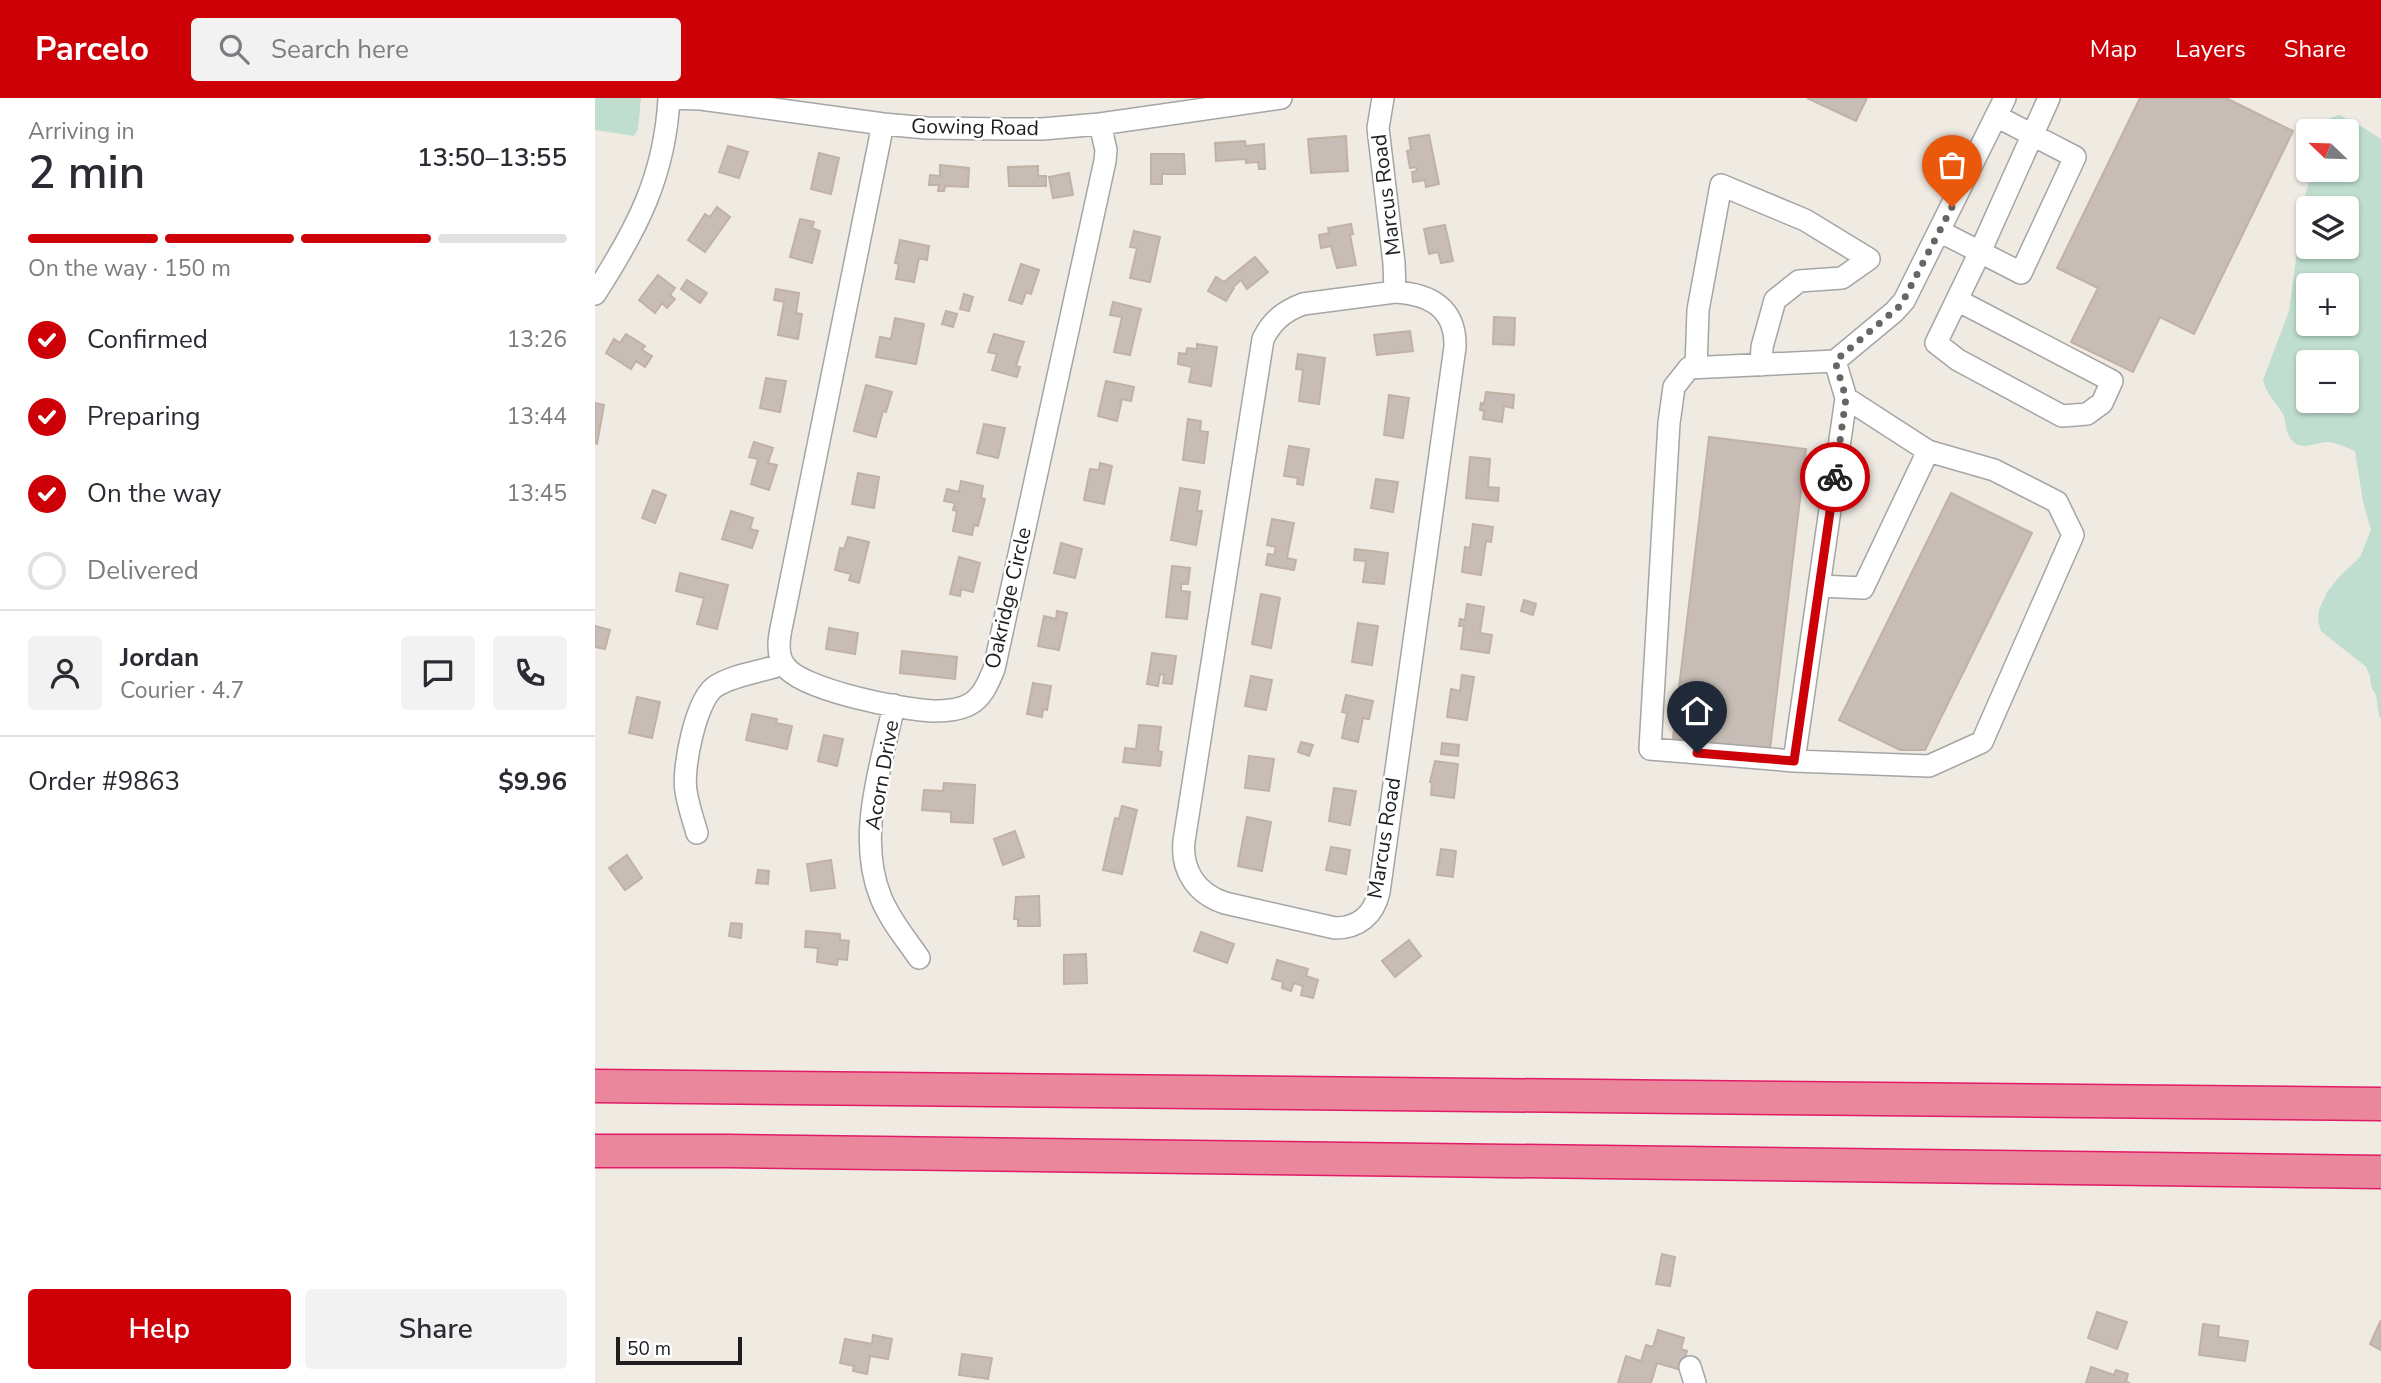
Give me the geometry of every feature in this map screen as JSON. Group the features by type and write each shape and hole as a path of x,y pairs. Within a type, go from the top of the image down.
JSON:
{"highway":[{"path":"595,1086 2381,1104"},
{"path":"595,1151 2381,1172"}],"street":[{"name":"Gowing Road","path":"669,98 701,99 927,128 1019,129 1100,124 1282,98"},
{"path":"595,294 624,247 654,186 665,139 669,98"},
{"name":"Marcus Road","path":"1383,98 1378,128 1395,292"},
{"path":"1957,300 2112,381 2102,403 2087,414 2062,416 1958,360 1937,342 2049,98"},
{"path":"1846,398 1928,451 1994,470 2057,502 2073,535 1982,742 1929,766 1794,761 1650,749 1668,423 1674,387 1689,368 1835,361 1901,305 2001,107 2032,135 2075,157 2021,273 1939,232"},
{"path":"697,833 685,782 701,705 720,684 783,664 779,651 780,634 883,124"},
{"name":"Oakridge Circle","path":"783,664 793,674 816,686 894,705 933,711 963,707 972,704 979,697 993,669 1105,161 1100,124"},
{"path":"1696,368 1698,310 1721,185 1805,220 1869,259 1842,278 1799,281 1775,300 1762,347 1761,365"},
{"name":"Marcus Road","path":"1395,292 1423,296 1440,306 1453,328 1455,347 1378,892 1374,907 1364,919 1351,926 1335,928 1225,903 1208,895 1190,876 1184,859 1184,841 1263,339 1272,324 1290,309 1303,304 1395,292"},
{"path":"1794,761 1846,398 1835,361"},
{"path":"1819,586 1863,588 1928,451"},
{"name":"Acorn Drive","path":"894,705 872,815 870,850 875,881 882,901 919,958"}],"green space":[{"path":"595,98 641,98 638,129 634,136 595,130"},
{"path":"2339,115 2348,119 2330,119"},
{"path":"2359,125 2381,139 2381,719 2366,667 2321,631 2318,621 2319,610 2327,592 2360,557 2371,530 2363,502 2355,451 2329,442 2297,445 2288,433 2283,414 2263,380 2289,311 2296,259 2359,259 2359,196 2305,196 2309,182 2359,182"}],"building":[{"path":"1807,98 1867,98 1856,121"},
{"path":"2140,98 2226,98 2293,131 2194,334 2160,317 2133,372 2071,342 2098,288 2057,268"},
{"path":"1429,135 1439,184 1426,187 1425,180 1413,182 1412,172 1417,171 1416,167 1410,168 1407,151 1411,150 1409,138"},
{"path":"1346,136 1348,171 1311,173 1308,139"},
{"path":"1245,141 1246,146 1264,144 1265,169 1259,169 1258,162 1246,163 1246,159 1216,161 1215,143"},
{"path":"728,146 748,152 739,178 719,172"},
{"path":"819,153 839,158 831,194 811,189"},
{"path":"1151,154 1184,154 1185,174 1162,174 1162,184 1151,184"},
{"path":"940,165 969,168 968,187 945,186 944,191 938,191 939,185 929,185 930,175 940,176"},
{"path":"1038,166 1038,176 1046,176 1046,186 1009,186 1008,167"},
{"path":"1069,173 1073,195 1053,198 1049,177"},
{"path":"717,207 730,217 705,252 688,240 705,214 710,217"},
{"path":"800,219 814,222 812,228 820,231 812,263 790,257"},
{"path":"1351,224 1353,234 1350,235 1356,265 1337,268 1331,246 1321,248 1319,235 1329,233 1328,228"},
{"path":"1445,225 1453,261 1441,263 1438,252 1429,254 1424,229"},
{"path":"1134,231 1160,237 1150,282 1130,278 1137,248 1130,247"},
{"path":"900,240 929,246 927,260 919,258 914,282 896,279 899,264 895,263"},
{"path":"1255,257 1268,272 1247,289 1241,280 1233,287 1226,301 1208,291 1216,277 1224,282"},
{"path":"1021,264 1039,270 1031,294 1026,292 1022,304 1009,300"},
{"path":"658,275 675,288 670,295 675,299 667,308 662,303 655,313 639,300"},
{"path":"687,280 707,293 700,303 681,289"},
{"path":"776,289 799,293 796,313 802,314 798,339 778,335 784,302 774,300"},
{"path":"964,294 973,297 969,311 960,309"},
{"path":"1113,302 1141,309 1130,355 1114,352 1122,317 1110,315"},
{"path":"946,311 957,314 953,327 942,324"},
{"path":"1494,317 1515,318 1514,345 1493,344"},
{"path":"895,318 924,324 916,364 876,357 880,337 891,339"},
{"path":"1410,331 1413,351 1377,355 1374,335"},
{"path":"626,334 645,346 642,350 652,356 645,367 636,361 631,369 606,353 614,339 620,343"},
{"path":"994,334 1024,342 1016,366 1020,367 1017,377 992,370 997,354 988,352"},
{"path":"1197,344 1217,347 1211,386 1189,382 1192,367 1178,364 1179,353 1186,354 1187,348 1197,349"},
{"path":"1298,354 1325,358 1319,404 1299,401 1303,370 1296,369"},
{"path":"766,378 786,381 780,412 760,408"},
{"path":"1106,381 1134,387 1131,401 1122,399 1117,421 1098,416"},
{"path":"866,385 892,392 886,412 883,411 876,437 854,431"},
{"path":"1486,392 1514,395 1513,408 1504,406 1502,422 1483,419 1484,411 1480,410"},
{"path":"1389,395 1409,398 1403,438 1384,435"},
{"path":"595,403 604,405 597,444 595,443"},
{"path":"1188,419 1201,421 1200,431 1208,432 1204,463 1183,460"},
{"path":"984,424 1005,428 998,458 977,453"},
{"path":"1709,437 1806,449 1770,750 1673,738"},
{"path":"754,442 773,448 768,463 777,465 769,490 751,484 758,459 749,457"},
{"path":"1289,446 1309,449 1303,485 1297,484 1298,478 1284,476"},
{"path":"1470,457 1490,459 1488,487 1499,488 1498,501 1466,498"},
{"path":"1100,463 1112,466 1104,504 1084,500 1090,469 1099,470"},
{"path":"858,473 879,477 874,508 852,504"},
{"path":"1376,479 1398,482 1393,512 1371,508"},
{"path":"961,481 983,486 981,498 985,499 978,526 974,525 972,535 953,531 957,511 953,510 955,503 944,501 947,489 959,492"},
{"path":"1180,488 1200,491 1197,511 1202,511 1196,545 1171,540"},
{"path":"653,490 666,495 655,523 642,518"},
{"path":"1951,493 2032,533 1925,750 1900,750 1839,720"},
{"path":"731,511 753,518 750,529 758,531 752,548 722,539"},
{"path":"1272,519 1294,523 1287,558 1296,560 1294,570 1266,565 1268,554 1274,555 1276,547 1267,545"},
{"path":"1473,524 1493,527 1491,542 1486,541 1481,575 1462,572 1465,547 1470,548"},
{"path":"848,537 869,542 859,583 849,580 851,574 835,570 840,548 844,549"},
{"path":"1061,543 1082,549 1075,578 1054,573"},
{"path":"1355,549 1388,553 1384,584 1363,582 1366,561 1354,560"},
{"path":"959,557 980,563 973,592 961,589 960,596 950,594"},
{"path":"1172,566 1190,568 1188,584 1181,584 1181,591 1190,592 1187,619 1166,617"},
{"path":"680,573 728,585 717,629 697,624 704,598 676,591"},
{"path":"1261,594 1280,598 1271,648 1252,644"},
{"path":"1524,600 1536,604 1533,615 1521,611"},
{"path":"1467,604 1484,607 1480,633 1492,635 1489,653 1461,649 1464,626 1459,626 1460,619 1465,620"},
{"path":"1057,611 1067,613 1059,650 1038,646 1044,616 1056,619"},
{"path":"1358,623 1378,626 1372,665 1352,662"},
{"path":"595,626 610,630 605,649 595,647"},
{"path":"829,628 858,633 855,654 826,649"},
{"path":"902,651 957,657 955,679 900,673"},
{"path":"1152,653 1176,656 1172,684 1163,683 1164,675 1160,674 1158,686 1147,684"},
{"path":"1462,675 1474,677 1467,720 1447,717 1451,689 1460,691"},
{"path":"1251,676 1272,680 1266,710 1245,706"},
{"path":"1033,683 1051,686 1047,710 1043,709 1042,717 1027,714"},
{"path":"1346,695 1373,701 1369,719 1363,718 1358,742 1342,738 1347,713 1342,712"},
{"path":"637,697 660,702 652,738 629,733"},
{"path":"752,714 777,719 776,723 792,726 787,749 746,740"},
{"path":"1139,725 1161,727 1158,751 1162,752 1160,766 1123,762 1125,748 1136,749"},
{"path":"824,735 843,739 837,766 818,761"},
{"path":"1301,742 1313,745 1309,756 1298,752"},
{"path":"1442,743 1459,745 1458,756 1441,754"},
{"path":"1249,756 1274,759 1269,791 1245,788"},
{"path":"1435,761 1458,764 1454,798 1431,795 1430,782"},
{"path":"944,783 975,785 973,823 951,822 951,812 922,810 924,790 943,791"},
{"path":"1334,788 1356,791 1350,825 1329,821"},
{"path":"1122,806 1137,810 1122,874 1103,870 1115,818 1119,819"},
{"path":"1247,817 1271,822 1262,871 1238,866"},
{"path":"1015,831 1024,857 1003,865 994,839"},
{"path":"1331,847 1350,850 1346,874 1326,870"},
{"path":"1441,849 1456,851 1453,877 1437,875"},
{"path":"627,855 642,878 625,890 609,868"},
{"path":"831,860 835,888 811,891 807,864"},
{"path":"758,870 769,871 768,884 756,883"},
{"path":"1039,896 1040,926 1018,926 1018,919 1014,919 1016,897"},
{"path":"731,923 742,924 741,938 729,936"},
{"path":"806,931 840,934 840,940 849,941 847,960 838,959 837,965 817,962 818,948 805,947"},
{"path":"1201,932 1234,944 1227,963 1194,951"},
{"path":"1409,940 1421,956 1395,977 1382,961"},
{"path":"1086,954 1087,983 1064,984 1064,955"},
{"path":"1277,960 1308,969 1306,976 1318,980 1313,998 1301,995 1303,986 1294,983 1291,991 1282,988 1283,982 1272,979"},
{"path":"1662,1254 1675,1257 1670,1286 1656,1284"},
{"path":"2097,1312 2127,1322 2117,1349 2088,1338"},
{"path":"2381,1320 2381,1350 2370,1344"},
{"path":"2203,1324 2219,1326 2218,1337 2248,1341 2245,1361 2199,1355"},
{"path":"1658,1330 1684,1338 1681,1349 1687,1351 1681,1370 1657,1363 1651,1383 1618,1383 1626,1356 1641,1361 1646,1345 1653,1347"},
{"path":"873,1335 892,1339 888,1359 870,1356 867,1374 853,1371 854,1366 840,1363 845,1339 872,1344"},
{"path":"962,1354 992,1358 988,1379 959,1375"},
{"path":"2091,1367 2114,1375 2116,1370 2128,1374 2126,1382 2130,1383 2086,1383"}],"way so far":[{"path":"1835,477 1846,398 1835,361 1901,305 1952,207"}],"route":[{"path":"1697,753 1794,761 1835,477"}]}
